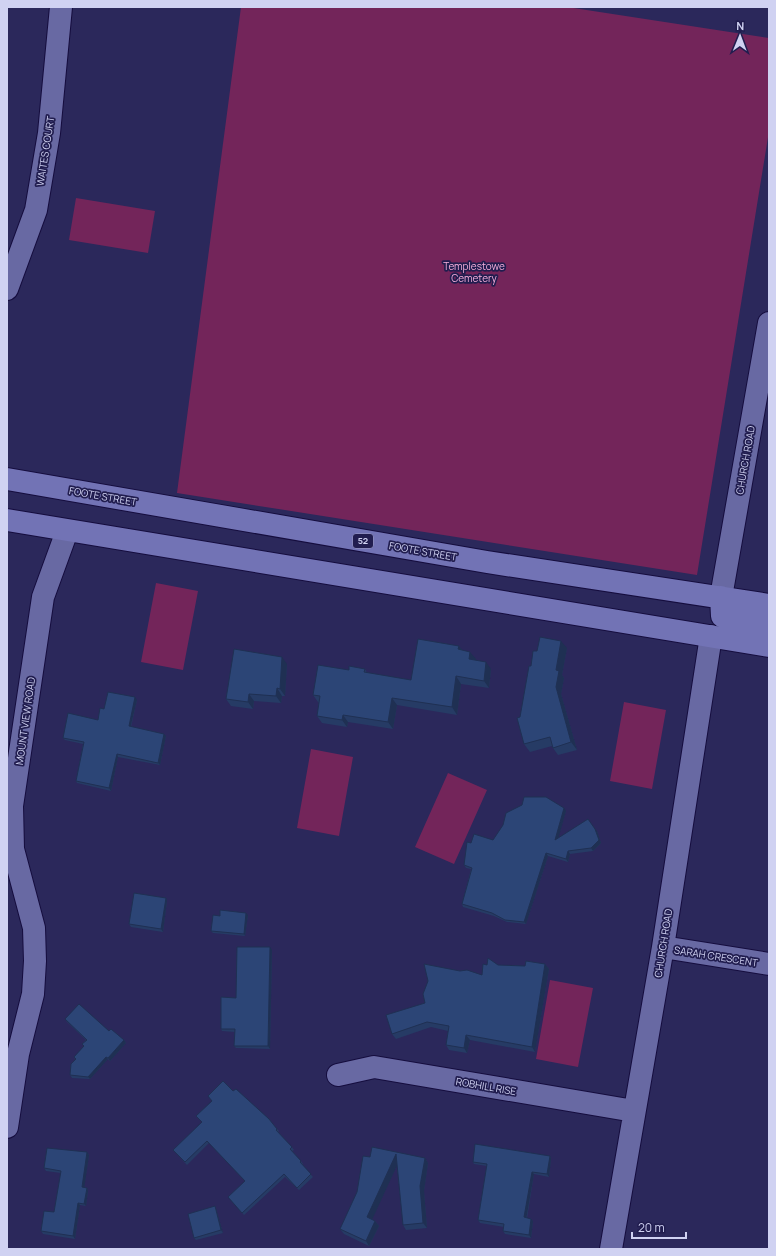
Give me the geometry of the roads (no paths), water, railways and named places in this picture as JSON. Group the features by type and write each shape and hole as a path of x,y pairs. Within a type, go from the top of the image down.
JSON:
{"main road":[{"name":"FOOTE STREET","path":"7,479 487,562 721,597"},
{"path":"7,520 769,646"},
{"name":"52","path":"721,597 769,605"},
{"path":"721,597 722,616 769,626"}],"street":[{"name":"WAITES COURT","path":"7,289 36,210 49,133 61,7"},
{"name":"CHURCH ROAD","path":"721,597 769,323"},
{"name":"MOUNT VIEW ROAD","path":"7,1127 18,1054 33,994 35,961 34,928 13,849 12,806 43,597 67,531"},
{"name":"CHURCH ROAD","path":"611,1249 663,947 711,636"},
{"name":"SARAH CRESCENT","path":"663,947 769,964"},
{"name":"ROBHILL RISE","path":"338,1075 374,1067 634,1111"}],"park label":[{"name":"Templestowe Cemetery","path":"474,272"}]}
